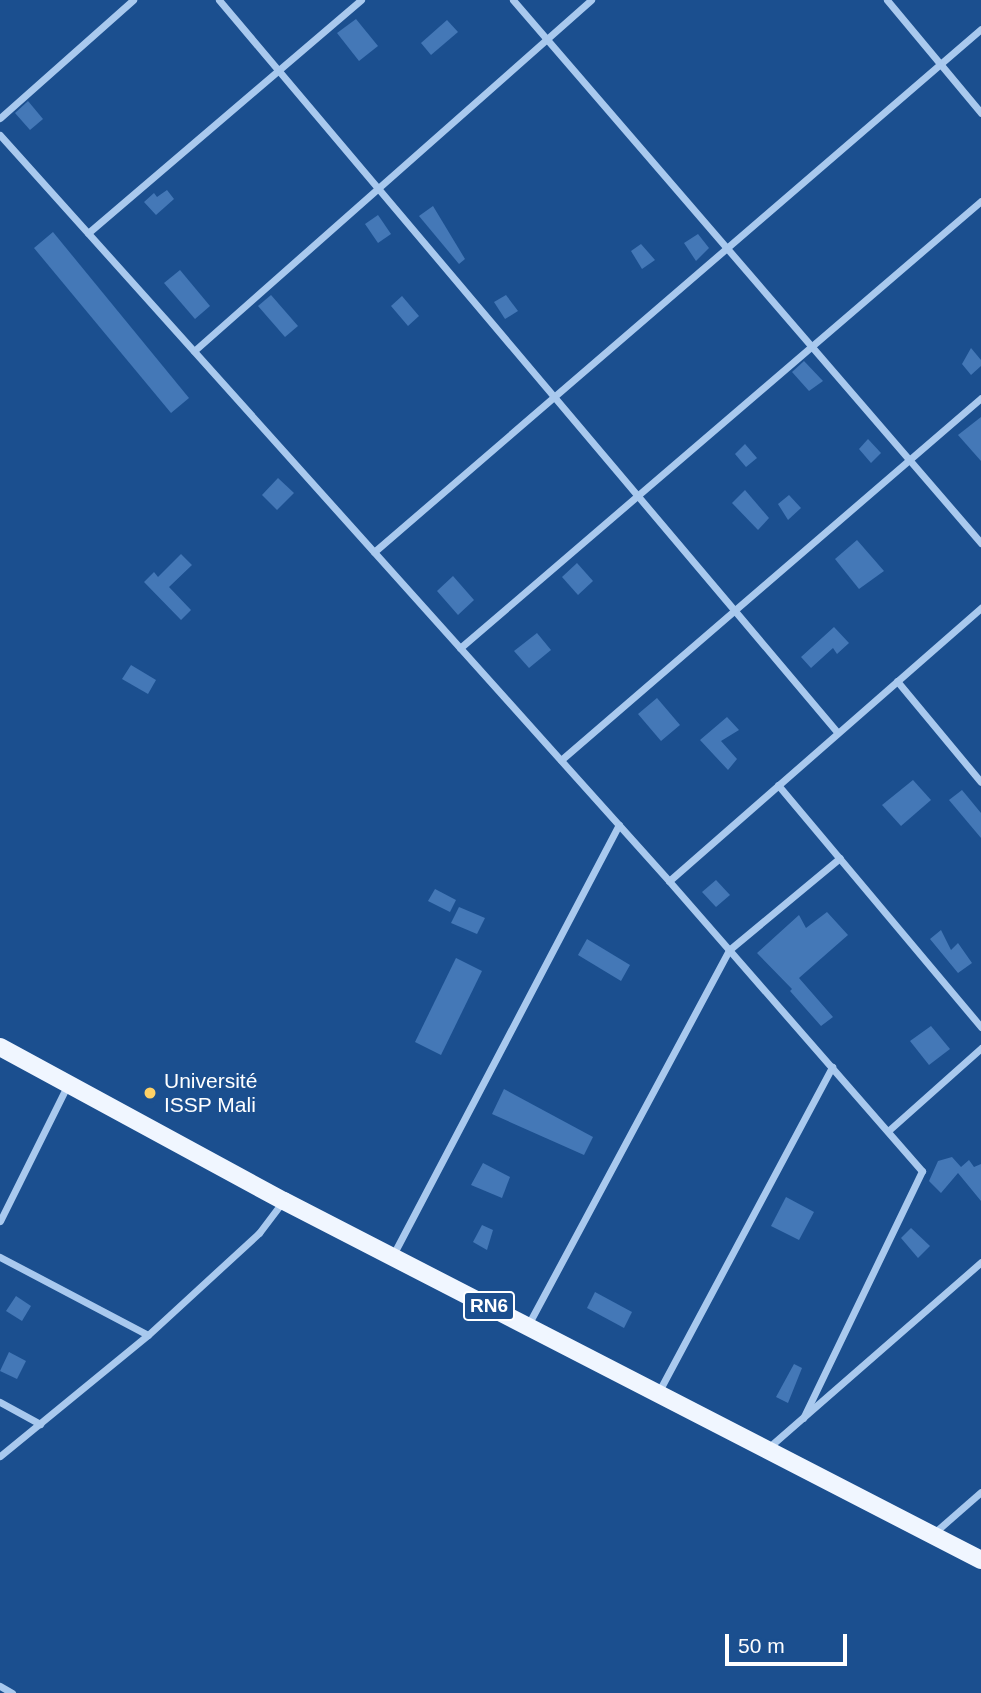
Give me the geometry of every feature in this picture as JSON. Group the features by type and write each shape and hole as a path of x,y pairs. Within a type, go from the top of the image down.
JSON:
{"main road":[{"name":"RN6","path":"0,1047 284,1201 981,1560"}],"street":[{"path":"0,118 133,0"},
{"path":"219,0 838,733"},
{"path":"88,233 360,0"},
{"path":"513,0 981,543"},
{"path":"194,351 592,0"},
{"path":"887,0 981,113"},
{"path":"374,552 981,30"},
{"path":"0,135 669,881 922,1171 803,1418"},
{"path":"460,648 981,201"},
{"path":"561,760 981,398"},
{"path":"669,881 981,607"},
{"path":"897,681 981,782"},
{"path":"778,785 981,1027"},
{"path":"392,1256 619,825"},
{"path":"527,1326 729,950 840,858"},
{"path":"888,1131 981,1048"},
{"path":"658,1394 832,1067"},
{"path":"0,1221 69,1083"},
{"path":"0,1456 148,1335 259,1233 284,1201"},
{"path":"0,1257 148,1335"},
{"path":"767,1449 981,1262"},
{"path":"0,1402 40,1424"},
{"path":"932,1535 981,1492"},
{"path":"0,1686 12,1693"}],"building":[{"path":"356,19 378,46 359,61 337,33"},
{"path":"447,20 458,32 431,55 421,43"},
{"path":"28,101 43,119 30,130 15,113"},
{"path":"167,190 174,199 156,215 144,202 154,193 157,197"},
{"path":"433,206 465,259 459,264 419,216"},
{"path":"378,215 391,234 378,243 365,224"},
{"path":"53,232 189,398 171,413 34,248"},
{"path":"698,234 709,248 696,261 684,243"},
{"path":"641,244 655,260 642,269 631,251"},
{"path":"180,270 210,306 195,319 164,283"},
{"path":"271,295 298,326 285,337 258,306"},
{"path":"506,295 518,311 505,319 494,302"},
{"path":"402,296 419,316 408,326 391,306"},
{"path":"971,348 981,360 981,366 971,375 962,364"},
{"path":"804,361 823,381 809,391 792,372"},
{"path":"981,417 981,461 958,435"},
{"path":"868,439 881,453 871,463 859,449"},
{"path":"745,444 757,458 746,467 735,454"},
{"path":"278,478 294,493 277,510 262,495"},
{"path":"745,490 769,518 758,530 732,503"},
{"path":"789,495 801,508 788,520 778,504"},
{"path":"857,540 884,571 859,589 835,559"},
{"path":"181,554 192,565 169,587 191,610 181,620 144,582 154,572 158,577"},
{"path":"577,563 593,581 578,595 562,577"},
{"path":"453,576 474,600 458,615 437,591"},
{"path":"834,627 849,643 837,654 833,648 811,668 801,657"},
{"path":"537,633 551,650 529,668 514,651"},
{"path":"131,665 156,680 148,694 122,679"},
{"path":"657,698 680,725 661,741 638,714"},
{"path":"727,717 739,730 721,741 737,759 728,770 700,740"},
{"path":"913,780 931,800 901,826 882,805"},
{"path":"962,790 981,813 981,838 949,800"},
{"path":"716,880 730,895 716,907 702,892"},
{"path":"435,889 456,900 450,912 428,901"},
{"path":"459,907 485,918 477,934 451,923"},
{"path":"827,912 848,935 799,978 833,1017 821,1026 790,991 792,989 757,953 799,915 806,928"},
{"path":"941,930 951,950 958,943 972,963 958,973 930,939"},
{"path":"587,939 630,965 621,981 578,955"},
{"path":"456,958 482,971 441,1055 415,1042"},
{"path":"931,1026 950,1049 929,1065 910,1041"},
{"path":"504,1089 593,1137 584,1155 492,1114"},
{"path":"952,1157 961,1167 969,1160 974,1167 981,1164 981,1201 958,1173 941,1193 929,1181 938,1161"},
{"path":"483,1163 510,1177 502,1198 471,1185"},
{"path":"786,1197 814,1212 799,1240 771,1226"},
{"path":"482,1225 493,1230 487,1250 473,1242"},
{"path":"911,1228 930,1246 918,1258 901,1238"},
{"path":"595,1292 632,1312 624,1328 587,1308"},
{"path":"16,1296 31,1306 22,1321 6,1311"},
{"path":"9,1352 26,1361 17,1379 0,1371"},
{"path":"794,1364 802,1368 788,1403 776,1397"}],"place":[{"name":"Université ISSP Mali","path":"150,1093"}]}
